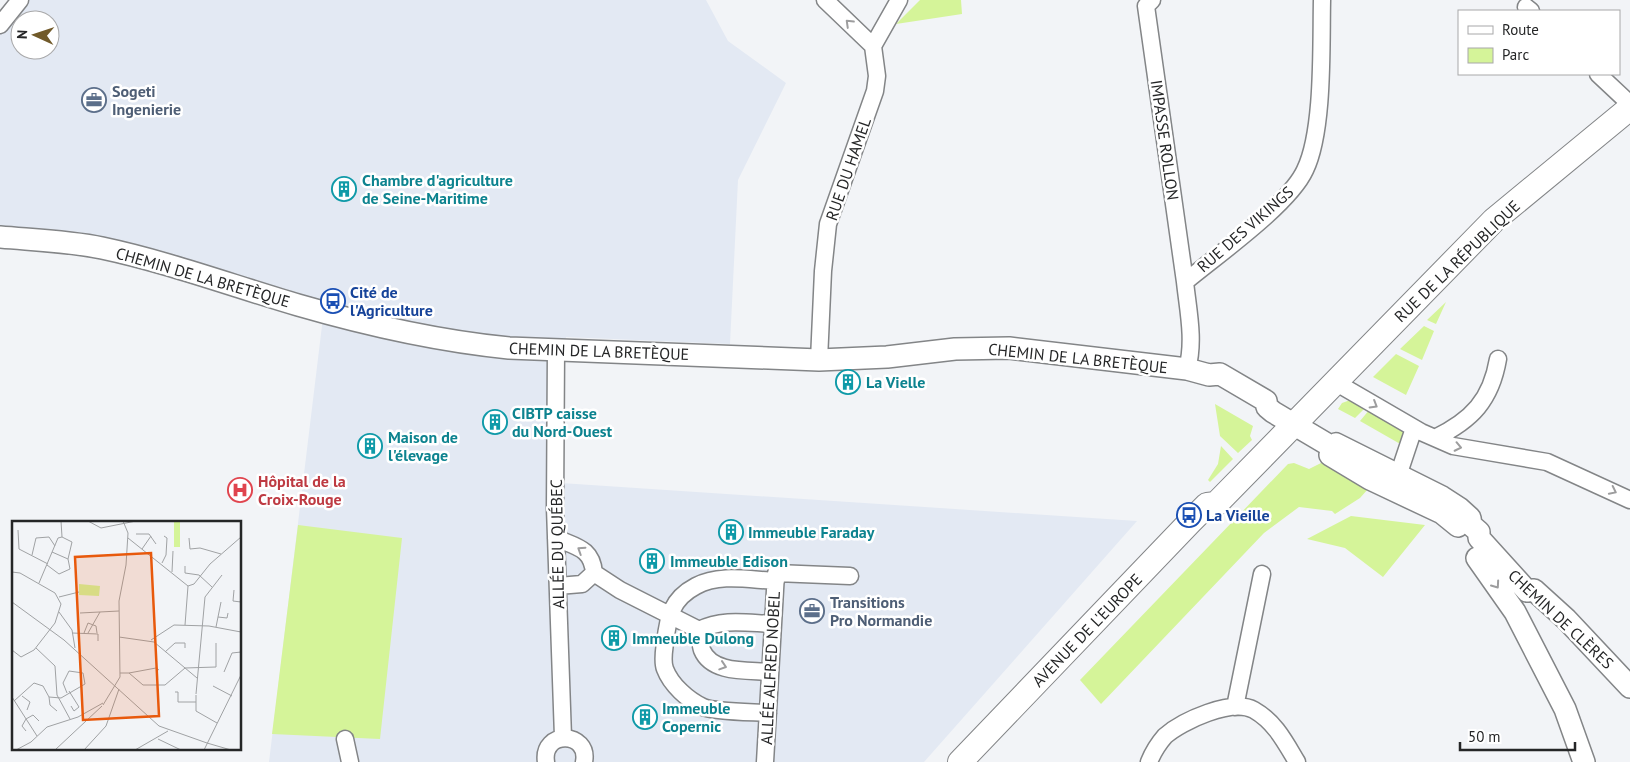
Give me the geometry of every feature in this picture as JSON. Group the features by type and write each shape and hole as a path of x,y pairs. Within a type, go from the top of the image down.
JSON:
{"main road":[{"name":"RUE DE LA RÉPUBLIQUE","path":"1293,425 1494,220 1630,108"},
{"name":"AVENUE DE L'EUROPE","path":"960,762 1190,522 1207,505 1216,504 1293,425"},
{"name":"AVENUE DE L'EUROPE","path":"980,762 1218,515 1216,504"}],"street":[{"path":"0,25 20,0"},
{"path":"825,0 873,46 900,0"},
{"name":"IMPASSE ROLLON","path":"1152,0 1146,6 1185,282"},
{"name":"RUE DES VIKINGS","path":"1187,368 1190,358 1190,325 1185,282 1272,209 1289,193 1305,172 1313,150 1316,127 1322,0"},
{"name":"RUE DU HAMEL","path":"819,360 823,271 828,224 875,91 877,76 873,46"},
{"path":"1599,75 1630,104"},
{"name":"CHEMIN DE LA BRETÈQUE","path":"0,237 74,243 145,258 299,305 397,331 462,343 556,350 819,360 887,357 954,349 1009,348 1187,368 1209,375 1220,374 1228,378 1266,401 1267,407 1293,425"},
{"name":"ALLÉE DU QUÉBEC","path":"556,350 556,538 563,737"},
{"path":"1435,438 1457,427 1478,409 1489,391 1498,359"},
{"path":"1335,382 1414,428 1453,446 1548,462 1630,500"},
{"name":"CHEMIN DE CLÈRES","path":"1293,425 1332,447"},
{"path":"1398,476 1414,428"},
{"name":"CHEMIN DE CLÈRES","path":"1471,529 1470,518 1460,508 1336,444 1332,447 1330,455 1370,480 1442,513 1471,529 1485,531 1493,539 1484,555 1527,591 1534,590 1546,600 1630,687"},
{"path":"556,538 584,550 593,561 594,573"},
{"path":"1484,555 1565,709 1584,762"},
{"path":"558,586 582,584 594,573"},
{"path":"594,573 620,590 699,630"},
{"path":"1235,706 1262,574"},
{"path":"768,713 707,708 688,697 666,670 663,660 668,615 675,604 695,586 715,578 850,576"},
{"name":"ALLÉE ALFRED NOBEL","path":"765,762 776,577"},
{"path":"1515,612 1527,591"},
{"path":"699,630 713,623 725,622 773,624"},
{"path":"699,630 702,649 709,661 725,668 770,672"},
{"path":"1149,762 1153,752 1164,737 1179,725 1206,714 1235,706 1252,709 1272,722 1297,762"},
{"path":"546,762 549,746 555,740 563,737 574,739 580,744 584,751 584,762"},
{"path":"346,739 350,762"}],"shaded area":[{"path":"26,0 706,0 728,41 786,83 738,180 730,344 566,337 561,483 1137,521 924,762 269,762 325,301 0,229 0,31 10,19 10,60 60,60 60,10 18,10"}],"green space":[{"path":"920,0 961,0 962,14 896,24"},
{"path":"1446,302 1436,324 1427,320"},
{"path":"1424,326 1434,331 1422,360 1400,349"},
{"path":"1396,354 1419,366 1406,395 1373,377"},
{"path":"1353,399 1366,407 1355,418 1338,409 1342,403"},
{"path":"1215,404 1253,426 1250,436 1252,440 1238,453 1220,436"},
{"path":"1370,409 1405,431 1402,445 1360,421"},
{"path":"1221,446 1233,459 1210,482 1208,480 1218,464"},
{"path":"1294,463 1309,469 1321,463 1368,489 1360,498 1335,514 1332,511 1299,507 1264,533 1101,704 1080,680 1288,464"},
{"path":"1351,516 1425,525 1383,577 1345,548 1307,539"},
{"path":"298,525 402,538 380,739 272,734"}],"place":[{"name":"Sogeti Ingenierie","path":"94,100"},
{"name":"Chambre d'agriculture de Seine-Maritime","path":"344,189"},
{"name":"Cité de l'Agriculture","path":"333,301"},
{"name":"La Vielle","path":"848,382"},
{"name":"CIBTP caisse du Nord-Ouest","path":"495,422"},
{"name":"Maison de l'élevage","path":"370,446"},
{"name":"Hôpital de la Croix-Rouge","path":"240,490"},
{"name":"La Vieille","path":"1189,515"},
{"name":"Immeuble Faraday","path":"731,532"},
{"name":"Immeuble Edison","path":"652,561"},
{"name":"Transitions Pro Normandie","path":"812,611"},
{"name":"Immeuble Dulong","path":"614,638"},
{"name":"Immeuble Copernic","path":"645,717"}]}
